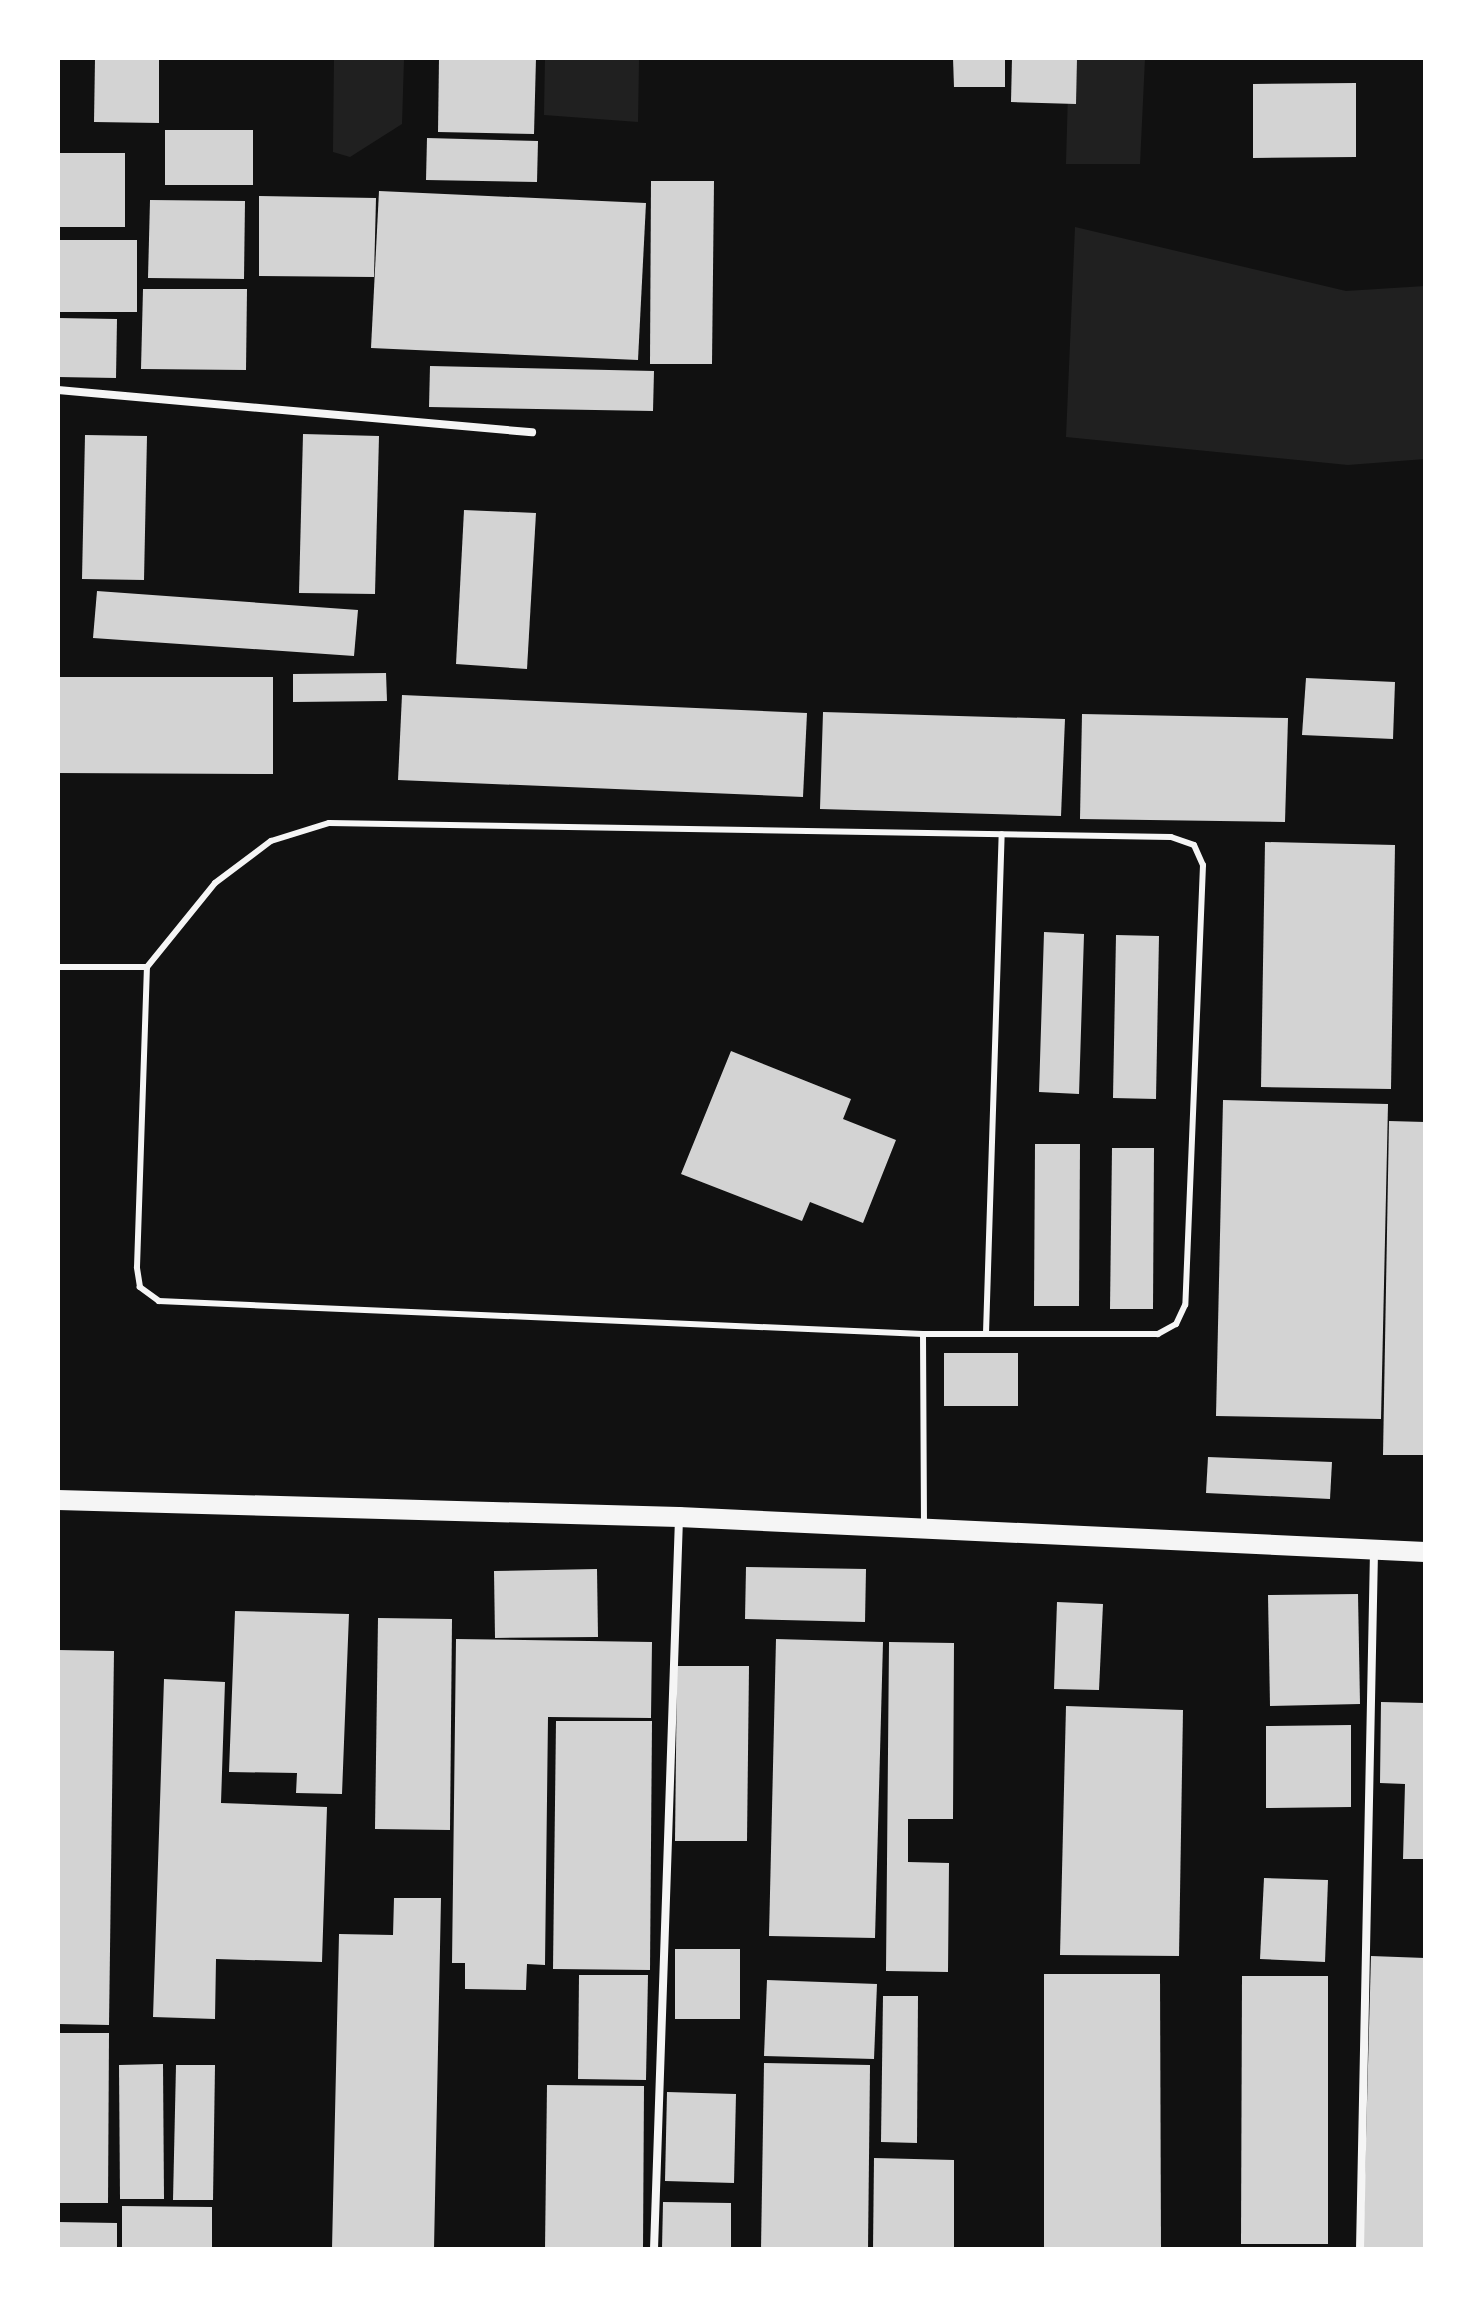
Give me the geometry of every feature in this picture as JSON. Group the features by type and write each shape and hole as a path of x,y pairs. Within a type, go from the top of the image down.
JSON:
{"main road":[{"path":"58,1500 679,1517 924,1531 1425,1552"}],"street":[{"path":"58,390 532,432"},
{"path":"654,2249 679,1517"},
{"path":"1360,2249 1374,1550"}],"lane":[{"path":"329,823 1171,837 1194,845 1203,865 1185,1305 1176,1324 1158,1334 923,1334 159,1301 140,1287 137,1267 147,967 215,883 271,841 329,823"},
{"path":"986,1333 1002,834"},
{"path":"58,967 147,967"},
{"path":"923,1334 924,1531"}],"shaded area":[{"path":"334,58 404,58 402,124 350,157 333,152"},
{"path":"545,58 639,58 638,122 544,115"},
{"path":"1069,58 1145,58 1140,164 1066,164"},
{"path":"1075,227 1346,291 1425,286 1425,459 1348,465 1066,437"}],"building":[{"path":"95,58 159,58 159,123 94,122"},
{"path":"439,58 536,58 534,134 438,132"},
{"path":"953,58 1005,58 1005,87 954,87"},
{"path":"1012,58 1077,58 1076,104 1011,102"},
{"path":"1356,83 1356,157 1253,158 1253,84"},
{"path":"165,130 253,130 253,185 165,185"},
{"path":"427,138 538,141 537,182 426,180"},
{"path":"58,153 125,153 125,227 58,227"},
{"path":"651,181 714,181 712,364 650,364"},
{"path":"379,191 646,203 638,360 371,348"},
{"path":"259,196 376,198 374,277 259,276"},
{"path":"150,200 245,201 244,279 148,278"},
{"path":"58,240 137,240 137,312 58,312"},
{"path":"143,289 247,289 246,370 141,369"},
{"path":"58,318 117,319 116,378 58,377"},
{"path":"430,366 654,371 653,411 429,407"},
{"path":"303,434 379,436 375,594 299,593"},
{"path":"85,435 147,436 144,580 82,579"},
{"path":"464,510 536,513 527,669 456,664"},
{"path":"97,591 358,610 354,656 93,638"},
{"path":"386,673 387,701 293,702 293,674"},
{"path":"58,677 273,677 273,774 58,773"},
{"path":"1306,678 1395,682 1393,739 1302,735"},
{"path":"402,695 807,713 803,797 398,780"},
{"path":"823,712 1065,719 1061,816 820,809"},
{"path":"1082,714 1288,718 1285,822 1080,819"},
{"path":"1265,842 1395,845 1391,1089 1261,1087"},
{"path":"1044,932 1084,934 1079,1094 1039,1092"},
{"path":"1116,935 1159,936 1156,1099 1113,1098"},
{"path":"731,1051 851,1099 843,1119 896,1140 863,1223 810,1202 802,1221 681,1174"},
{"path":"1223,1100 1388,1104 1381,1419 1216,1416"},
{"path":"1389,1121 1425,1122 1425,1455 1383,1455"},
{"path":"1035,1144 1080,1144 1079,1306 1034,1306"},
{"path":"1112,1148 1154,1148 1153,1309 1110,1309"},
{"path":"944,1353 1018,1353 1018,1406 944,1406"},
{"path":"1208,1457 1332,1462 1330,1499 1206,1493"},
{"path":"746,1567 866,1569 865,1622 745,1619"},
{"path":"597,1569 598,1637 495,1638 494,1571"},
{"path":"1358,1594 1360,1704 1270,1706 1268,1595"},
{"path":"1057,1602 1103,1604 1099,1690 1054,1689"},
{"path":"235,1611 349,1614 342,1794 296,1793 297,1773 229,1772"},
{"path":"378,1618 452,1619 450,1830 375,1829"},
{"path":"456,1639 652,1642 651,1718 548,1717 545,1965 527,1964 526,1990 465,1989 465,1963 452,1963"},
{"path":"776,1639 883,1642 875,1938 769,1936"},
{"path":"889,1642 954,1643 953,1819 908,1819 908,1862 949,1863 948,1972 886,1971"},
{"path":"58,1650 114,1651 109,2025 58,2024"},
{"path":"677,1666 749,1666 747,1841 675,1841"},
{"path":"164,1679 225,1682 221,1803 327,1807 322,1962 216,1959 215,2019 153,2017"},
{"path":"1381,1702 1425,1703 1425,1859 1403,1859 1405,1784 1380,1783"},
{"path":"1066,1706 1183,1710 1179,1956 1060,1955"},
{"path":"556,1721 652,1721 650,1970 553,1969"},
{"path":"1351,1725 1351,1807 1266,1808 1266,1726"},
{"path":"1264,1878 1328,1880 1325,1962 1260,1959"},
{"path":"394,1898 441,1898 434,2249 332,2249 339,1934 393,1935"},
{"path":"675,1949 740,1949 740,2019 675,2019"},
{"path":"1371,1956 1425,1958 1425,2249 1363,2249"},
{"path":"1044,1974 1160,1974 1161,2249 1044,2249"},
{"path":"579,1975 648,1975 646,2080 578,2079"},
{"path":"1242,1976 1328,1976 1328,2244 1241,2244"},
{"path":"767,1980 877,1984 874,2059 764,2056"},
{"path":"883,1996 918,1996 917,2143 881,2142"},
{"path":"58,2033 109,2033 108,2203 58,2203"},
{"path":"764,2063 870,2065 868,2249 761,2249"},
{"path":"163,2064 164,2199 120,2199 119,2065"},
{"path":"176,2065 215,2065 213,2200 173,2200"},
{"path":"547,2085 644,2086 643,2249 545,2249"},
{"path":"667,2092 736,2094 734,2183 665,2181"},
{"path":"874,2158 954,2160 954,2249 873,2249"},
{"path":"663,2202 731,2203 731,2249 662,2249"},
{"path":"122,2206 212,2207 212,2249 122,2249"},
{"path":"58,2222 117,2223 117,2249 58,2249"}]}
